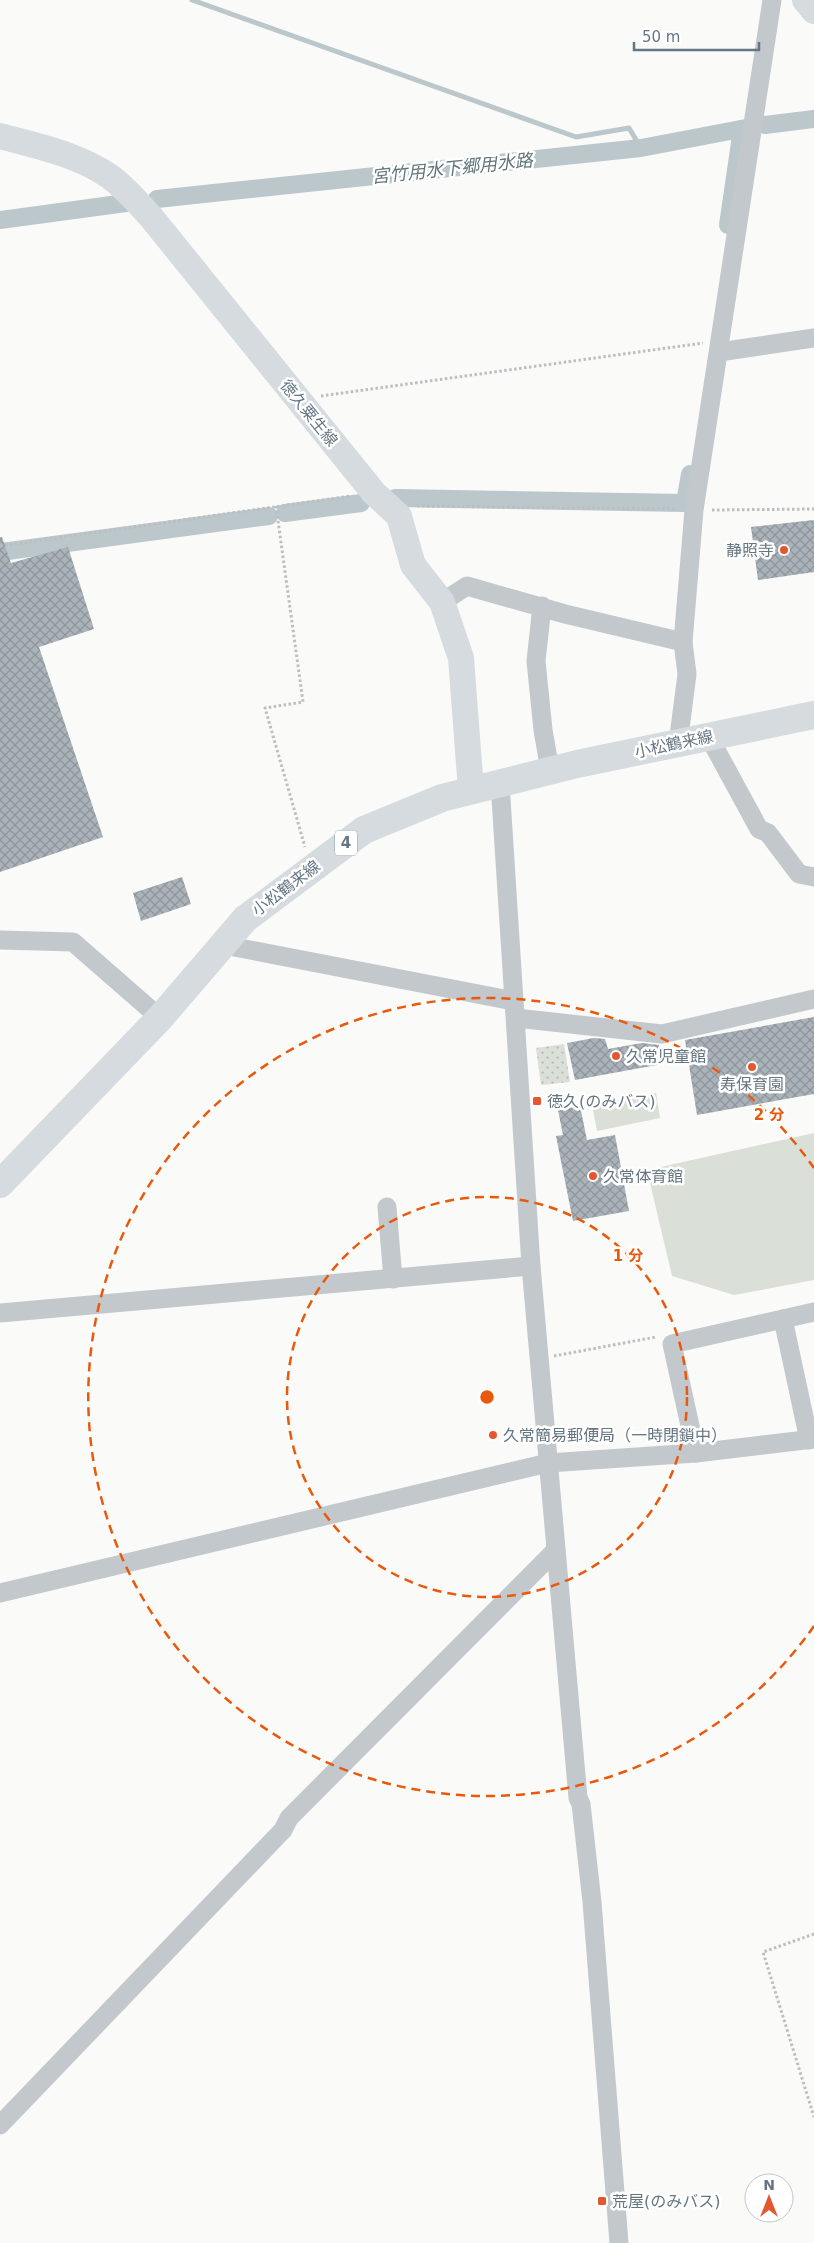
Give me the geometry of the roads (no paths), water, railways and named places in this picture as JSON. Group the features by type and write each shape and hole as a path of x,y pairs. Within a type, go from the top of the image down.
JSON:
{"main road":[{"path":"805,0 814,11"},
{"name":"徳久粟生線","path":"0,136 64,154 109,176 128,193 151,217 298,400 381,499 399,516 413,565 442,602 461,658 471,790"},
{"name":"小松鶴来線","path":"0,1184 160,1018 245,920 364,830 442,798 471,790 550,770 814,715"}],"street":[{"path":"678,744 688,674 683,642 694,510 772,0"},
{"path":"720,346 814,338"},
{"path":"442,602 466,586 565,614 683,642"},
{"path":"542,606 536,661 543,730 550,770"},
{"path":"709,737 759,829 768,833 799,874 814,877"},
{"path":"500,783 531,1266 578,1798 581,1804 592,1902 619,2243"},
{"path":"0,940 73,942 160,1018"},
{"path":"224,945 515,1009 662,1034 814,999"},
{"path":"387,1206 393,1279"},
{"path":"0,1313 531,1266"},
{"path":"696,1453 672,1344 814,1312"},
{"path":"0,1593 548,1463 696,1453 811,1440 783,1319"},
{"path":"0,2125 283,1830 289,1818 556,1550"}],"waterway":[{"path":"192,0 576,137 629,128 641,148"},
{"name":"宮竹用水下郷用水路","path":"765,125 814,119"},
{"name":"宮竹用水下郷用水路","path":"157,199 641,148 746,128"},
{"path":"728,225 742,129"},
{"name":"宮竹用水下郷用水路","path":"0,220 126,203"},
{"path":"395,498 685,503 690,474"},
{"path":"285,513 361,503"},
{"path":"0,552 269,516"}],"place":[{"name":"静照寺","path":"784,550"},
{"name":"久常児童館","path":"616,1056"},
{"name":"寿保育園","path":"752,1067"},
{"name":"徳久(のみバス)","path":"537,1101"},
{"name":"久常体育館","path":"593,1176"},
{"name":"久常簡易郵便局（一時閉鎖中）","path":"493,1435"},
{"name":"荒屋(のみバス)","path":"602,2201"}]}
